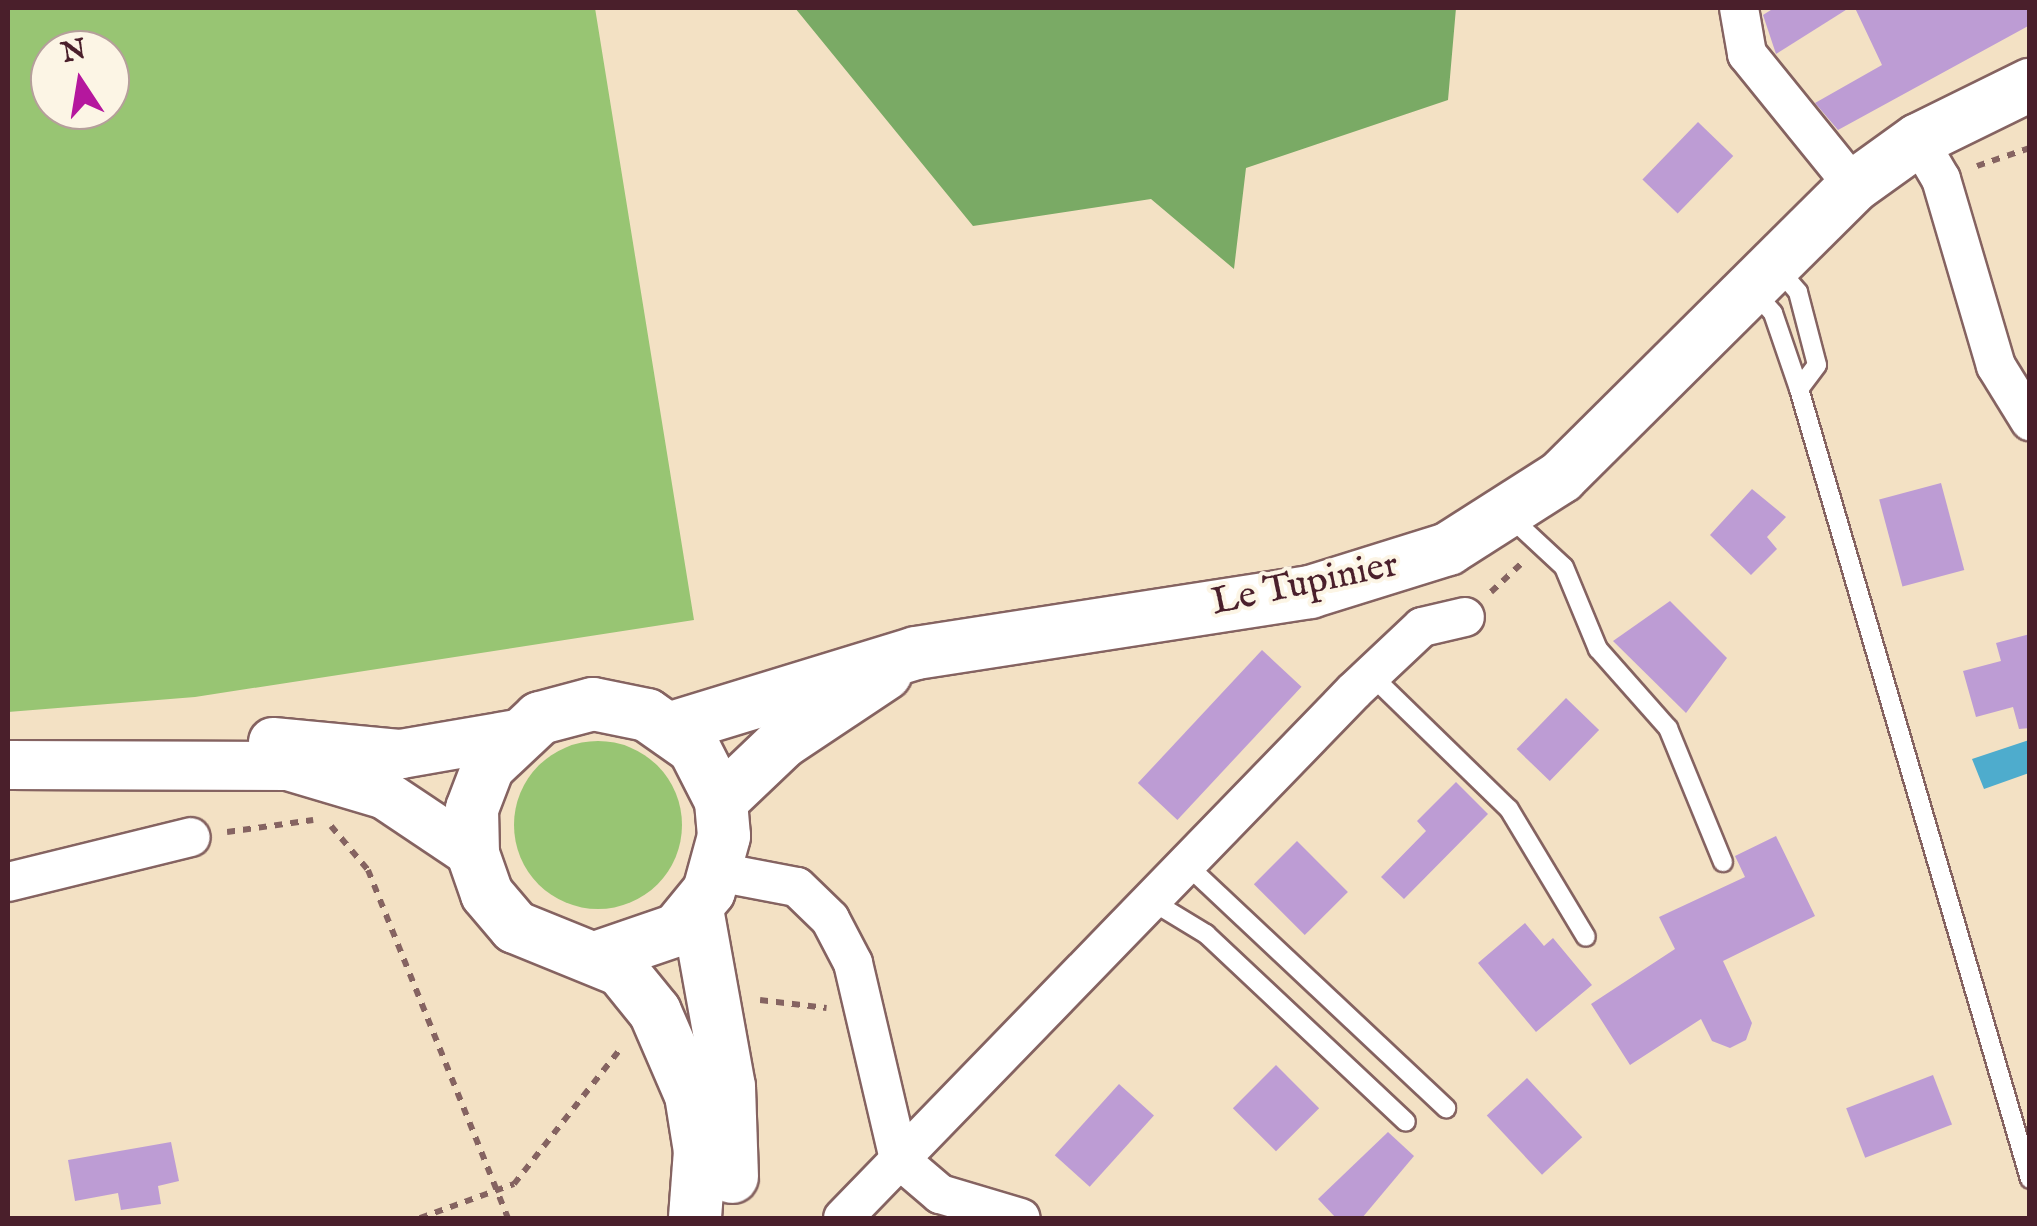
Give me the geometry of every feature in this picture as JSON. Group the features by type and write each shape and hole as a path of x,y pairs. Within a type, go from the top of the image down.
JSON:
{"main road":[{"name":"Le Tupinier","path":"671,728 916,653 1387,575 1508,515 1561,477 1854,186 1918,140 2030,85"},
{"path":"728,1218 729,1087 708,890 721,801 783,742 916,653"},
{"path":"695,1218 696,1118 655,1012 621,970 595,958 552,950 515,927 487,894 472,854 472,809 488,768 516,734 593,704 671,728 721,801"},
{"path":"595,958 652,945 708,890"}],"street":[{"path":"1739,8 1747,54 1854,186"},
{"path":"1918,140 1941,179 1996,366 2030,421"},
{"name":"Le Tupinier","path":"843,1218 1371,675 1422,627 1465,617"},
{"path":"8,766 128,759 242,742 417,753 516,734"},
{"path":"128,759 288,766 384,795 472,854"},
{"path":"8,882 191,837"},
{"path":"708,890 797,888 830,919 852,963 898,1159 940,1194 1022,1218"}],"lane":[{"path":"1763,277 1798,292 1818,365 1799,389"},
{"path":"1763,277 2030,1179"},
{"path":"1508,515 1564,568 1598,649 1668,728 1723,862"},
{"path":"1371,675 1509,809 1586,937"},
{"path":"1186,864 1446,1108"},
{"path":"1150,900 1206,934 1406,1122"}],"path":[{"path":"191,837 324,819 384,795"},
{"path":"324,819 368,870 508,1218"},
{"path":"420,1218 498,1195 655,1012"}],"green space":[{"path":"8,8 595,8 694,620 195,697 8,712"},
{"path":"795,8 1456,8 1448,100 1246,168 1234,269 1151,199 973,226"},
{"path":"598,741 630,747 658,765 676,793 682,825 676,857 658,885 630,903 598,909 566,903 538,885 520,857 514,825 520,793 538,765 566,747"}],"water":[{"path":"2029,740 2029,773 1984,789 1972,759"}],"building":[{"path":"1774,8 1849,8 1776,54 1763,15"},
{"path":"1855,8 2030,8 2030,25 1838,130 1815,103 1882,65"},
{"path":"1698,122 1733,156 1678,214 1642,180"},
{"path":"1941,483 1964,570 1902,586 1879,500"},
{"path":"1752,489 1786,517 1767,537 1777,549 1751,575 1710,535"},
{"path":"1670,601 1727,658 1686,713 1613,641"},
{"path":"2030,634 2030,728 2019,729 2013,707 1976,717 1963,671 2001,661 1996,643"},
{"path":"1262,650 1301,687 1177,820 1138,783"},
{"path":"1566,698 1599,730 1550,781 1517,749"},
{"path":"1456,782 1488,814 1404,899 1381,877 1426,831 1417,821"},
{"path":"1776,836 1815,916 1723,961 1752,1023 1746,1040 1730,1048 1712,1041 1701,1019 1630,1065 1591,1004 1675,949 1659,917 1745,877 1735,856"},
{"path":"1297,841 1348,892 1305,935 1254,884"},
{"path":"1525,923 1544,946 1553,938 1592,985 1536,1032 1478,963"},
{"path":"1276,1065 1319,1108 1276,1151 1233,1108"},
{"path":"1933,1075 1952,1124 1865,1158 1846,1108"},
{"path":"1527,1078 1582,1137 1542,1175 1487,1116"},
{"path":"1119,1084 1154,1115 1090,1187 1055,1155"},
{"path":"1388,1132 1414,1156 1362,1218 1336,1218 1318,1199"},
{"path":"171,1142 179,1181 158,1186 161,1204 121,1210 118,1193 75,1201 68,1160"}]}
